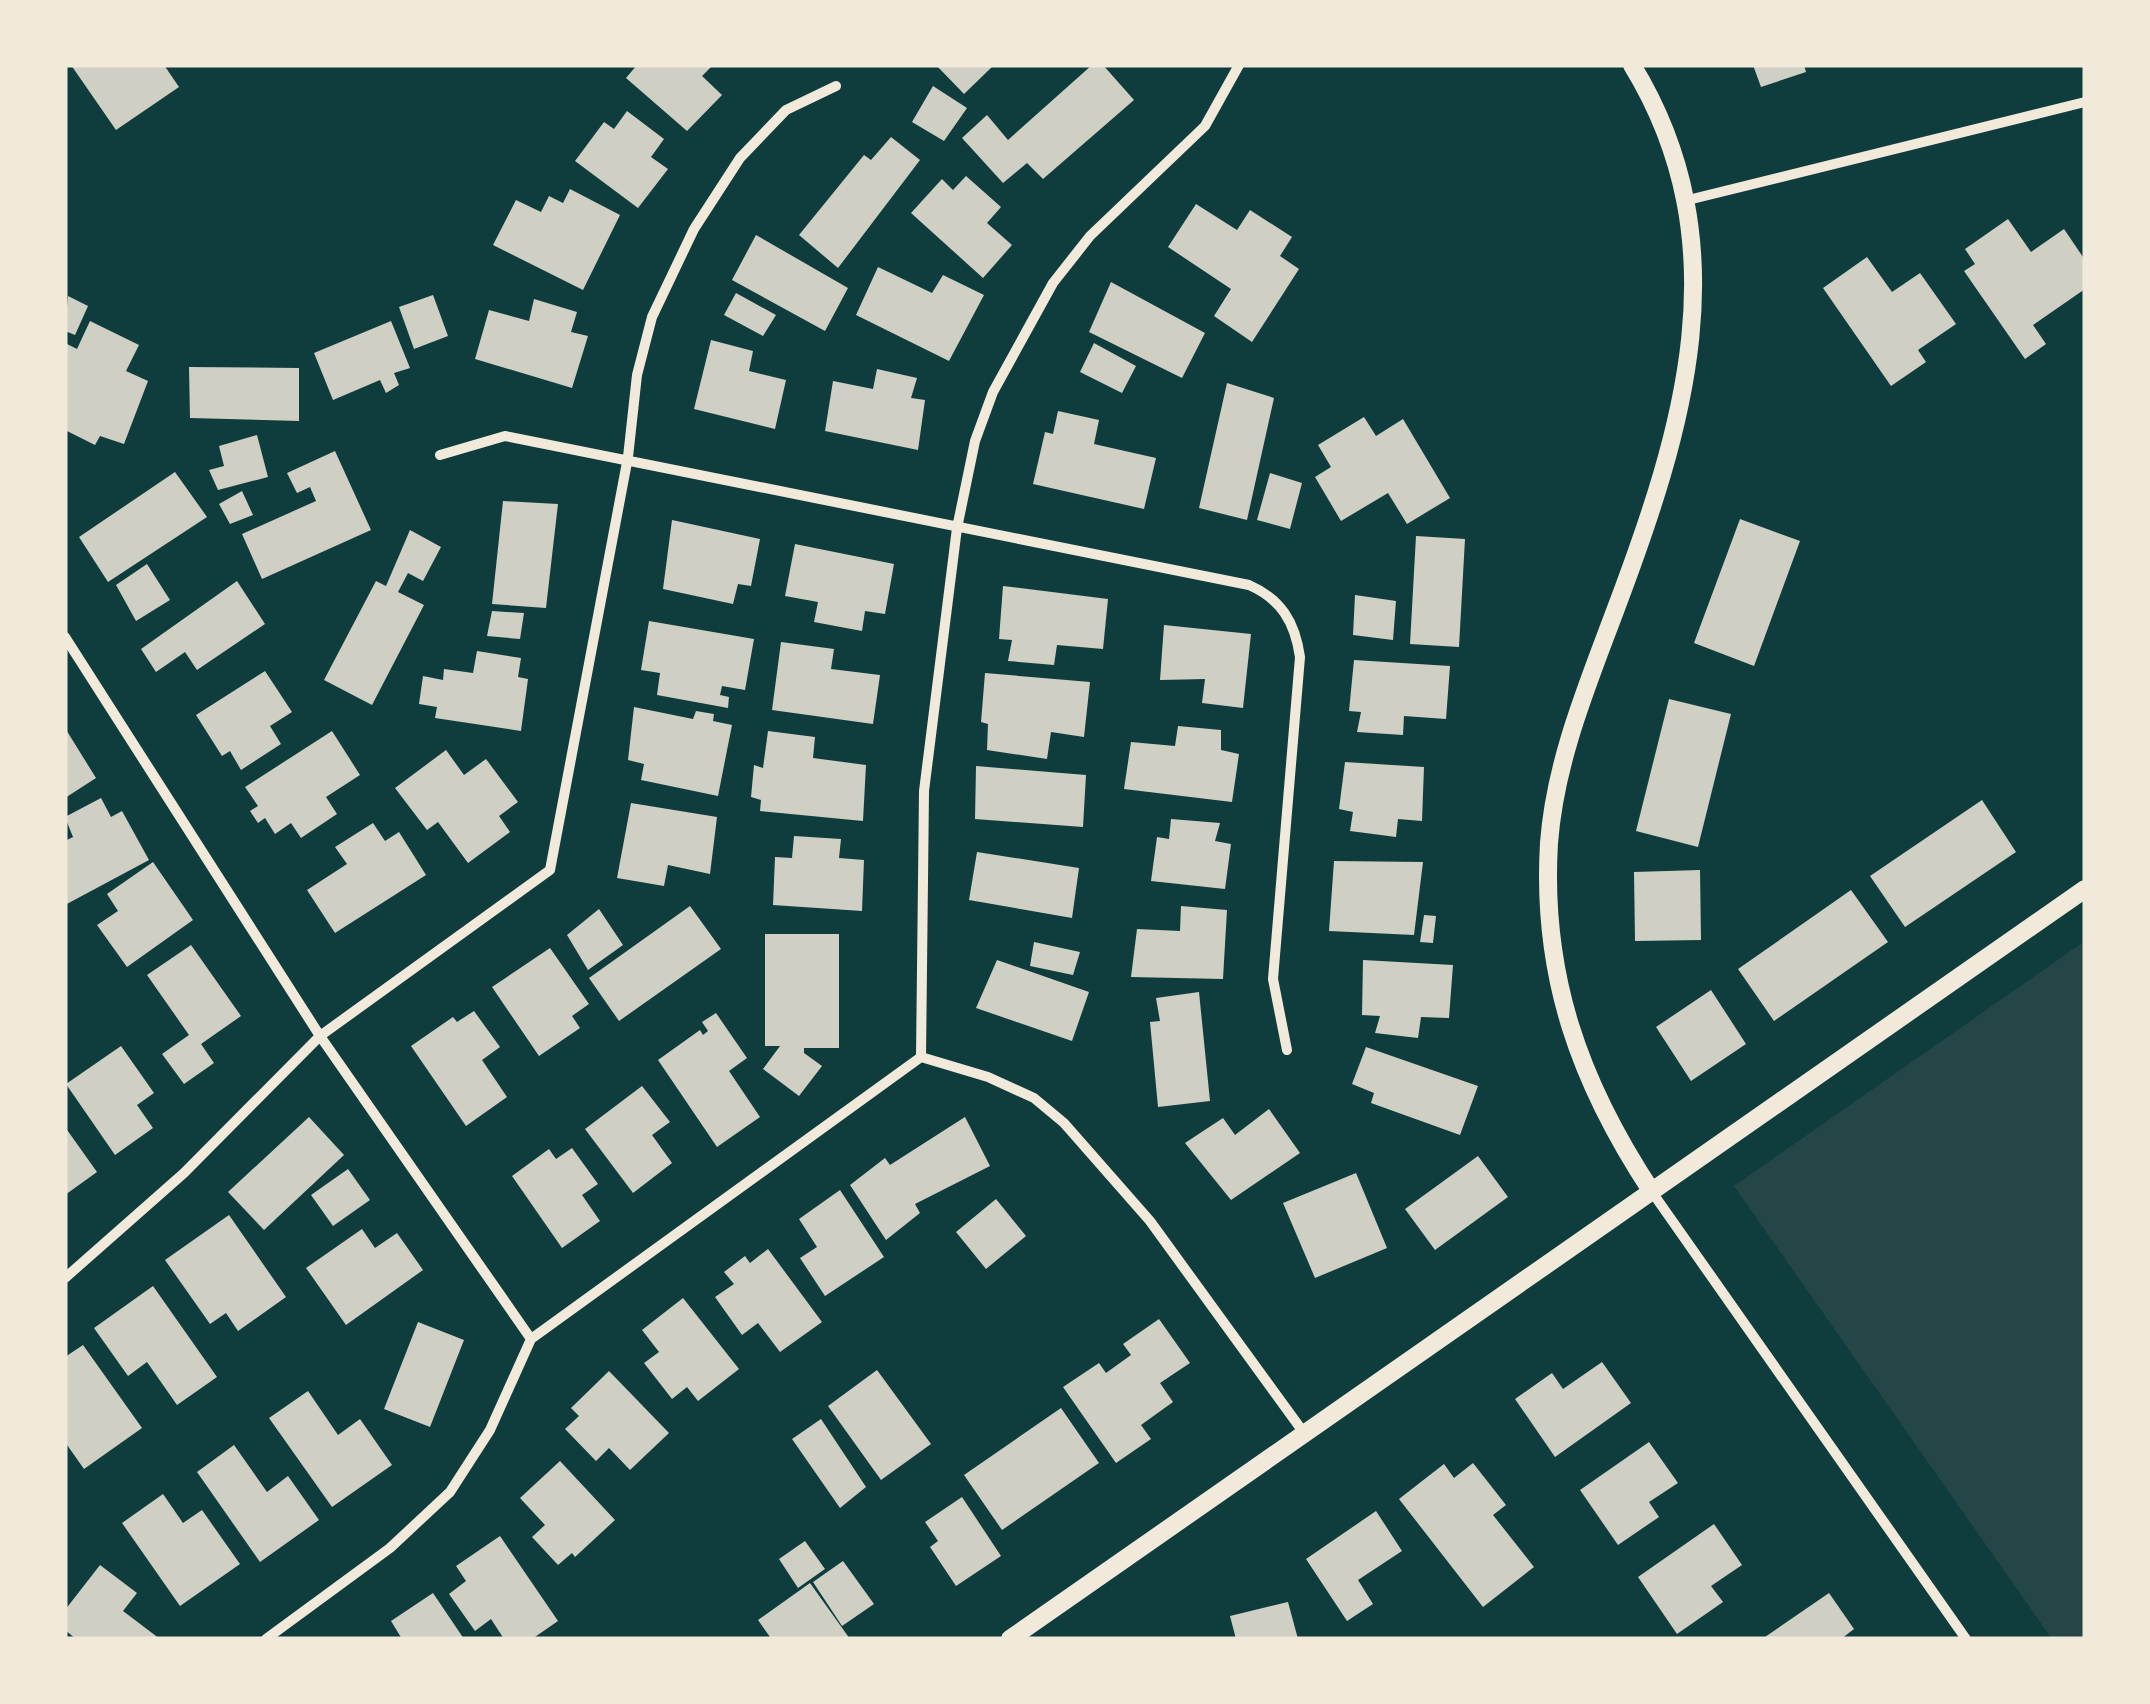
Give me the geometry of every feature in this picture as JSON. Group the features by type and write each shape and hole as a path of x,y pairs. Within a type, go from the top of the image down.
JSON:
{"street":[{"path":"921,1056 924,790 957,528 975,441 992,392 1054,282 1090,236 1205,126 1240,65"},
{"path":"1632,65 1660,118 1684,201 1693,299 1682,413 1655,506 1575,718 1550,841 1552,944 1567,1018 1605,1117 1652,1192 1966,1639"},
{"path":"65,1278 184,1172 320,1036 550,870 628,457 637,375 652,318 694,228 740,158 786,110 836,86"},
{"path":"1684,201 2085,102"},
{"path":"440,455 506,436 628,457 957,528 1249,585 1278,602 1297,634 1300,657 1272,979 1287,1050"},
{"path":"65,637 320,1036 532,1339"},
{"path":"1010,1639 2085,889"},
{"path":"266,1639 390,1548 450,1492 490,1430 532,1339 921,1056"},
{"path":"921,1056 988,1077 1034,1098 1064,1123 1150,1221 1304,1433"}],"shaded area":[{"path":"2085,941 2085,1639 2052,1639 1734,1186"}],"building":[{"path":"71,65 164,65 179,87 116,130"},
{"path":"637,65 713,65 702,76 722,95 687,131 626,78"},
{"path":"936,65 994,65 964,94"},
{"path":"1092,65 1103,65 1134,100 1043,179 1027,163 1003,183 962,138 987,115 1008,140"},
{"path":"1753,65 1804,65 1806,72 1761,87"},
{"path":"933,86 967,108 944,141 912,122"},
{"path":"627,111 664,139 651,157 668,169 638,208 575,161 604,122 614,129"},
{"path":"891,137 920,160 838,268 799,235 864,155 871,160"},
{"path":"966,176 1001,207 987,223 1012,245 983,278 911,213 942,179 953,190"},
{"path":"570,189 620,215 583,290 493,245 516,200 541,212 549,196 563,203"},
{"path":"1196,204 1237,230 1250,210 1292,237 1280,256 1299,269 1252,342 1214,316 1231,289 1168,247"},
{"path":"2008,219 2031,252 2064,229 2085,260 2085,289 2033,325 2046,344 2025,359 1964,271 1975,264 1965,249"},
{"path":"756,235 848,288 825,331 732,280"},
{"path":"1867,257 1892,292 1920,273 1956,324 1918,350 1926,362 1891,386 1823,288"},
{"path":"878,267 932,293 943,275 984,295 949,361 856,315"},
{"path":"1111,282 1205,333 1182,378 1089,332"},
{"path":"736,293 776,315 763,336 724,315"},
{"path":"433,295 448,336 414,349 399,307"},
{"path":"68,296 88,306 75,335 65,331"},
{"path":"534,299 577,312 571,332 588,336 572,388 475,359 489,310 529,321"},
{"path":"90,321 139,345 126,371 148,381 124,444 100,436 95,445 65,430 65,343 77,349"},
{"path":"391,321 410,368 394,373 399,385 386,393 380,380 333,400 314,353"},
{"path":"711,340 753,351 749,371 786,380 775,429 694,409"},
{"path":"1094,343 1136,366 1122,393 1080,372"},
{"path":"189,367 299,368 299,421 190,418"},
{"path":"877,369 917,378 911,398 925,400 918,450 825,431 833,381 873,389"},
{"path":"1227,383 1274,398 1247,520 1199,508"},
{"path":"1058,411 1099,420 1094,444 1156,458 1144,509 1033,484 1045,432 1053,434"},
{"path":"1364,417 1376,436 1403,419 1450,498 1407,524 1388,493 1341,521 1315,477 1331,467 1318,445"},
{"path":"257,435 268,477 218,490 209,470 224,466 219,446"},
{"path":"335,451 371,530 262,579 242,534 316,501 310,487 297,493 287,473"},
{"path":"175,472 207,517 108,582 79,537"},
{"path":"1270,473 1302,483 1290,529 1257,520"},
{"path":"242,491 253,515 230,524 219,504"},
{"path":"503,501 558,504 546,608 492,604"},
{"path":"1740,519 1800,541 1754,666 1694,643"},
{"path":"672,520 760,539 751,586 738,584 733,604 663,589"},
{"path":"410,530 441,547 423,581 408,573 398,592 424,605 372,705 324,680 376,581 386,586"},
{"path":"1416,536 1465,539 1459,647 1410,644"},
{"path":"795,544 894,564 885,614 865,611 862,631 814,622 818,602 785,596"},
{"path":"147,564 170,600 136,621 116,585"},
{"path":"237,581 265,624 197,670 185,652 156,672 141,649"},
{"path":"1003,586 1108,599 1103,649 1057,645 1054,665 1008,661 1012,640 999,639"},
{"path":"1355,595 1396,601 1393,640 1353,635"},
{"path":"492,611 524,613 520,639 487,636"},
{"path":"649,621 754,639 745,690 722,686 720,695 729,697 728,708 657,695 660,673 641,670"},
{"path":"1164,625 1251,634 1243,708 1202,703 1205,679 1160,680"},
{"path":"781,642 834,649 831,669 880,675 873,724 772,710"},
{"path":"477,651 521,658 518,677 528,679 521,731 435,718 437,707 419,704 423,676 443,680 444,669 473,673"},
{"path":"1354,660 1450,666 1446,719 1404,716 1403,735 1357,732 1361,712 1349,711"},
{"path":"265,671 292,712 270,726 281,744 241,770 230,751 222,756 196,715"},
{"path":"985,673 1090,682 1084,737 1051,732 1047,759 987,750 988,724 981,722"},
{"path":"1669,699 1731,714 1698,847 1636,831"},
{"path":"634,707 693,719 696,711 714,714 713,721 732,725 718,796 641,780 644,764 628,760"},
{"path":"1178,726 1221,730 1221,750 1239,754 1232,802 1124,789 1131,742 1175,746"},
{"path":"65,728 96,778 65,798"},
{"path":"332,731 360,775 326,797 337,814 301,838 291,823 275,834 265,818 258,823 250,811 258,806 245,787"},
{"path":"768,731 815,737 813,758 866,765 863,821 760,811 761,800 751,797 754,765 763,768"},
{"path":"446,750 464,775 486,759 518,802 499,816 510,832 468,863 438,822 427,830 395,788"},
{"path":"1345,762 1424,767 1422,821 1398,819 1396,837 1350,831 1353,812 1339,809"},
{"path":"976,766 1086,775 1083,827 975,819"},
{"path":"101,798 111,817 122,811 149,860 65,905 65,841 73,837 65,817"},
{"path":"1982,800 2016,852 1905,927 1870,876"},
{"path":"631,803 717,817 710,874 668,865 664,886 617,878"},
{"path":"1171,819 1220,823 1215,841 1231,844 1225,889 1151,881 1157,837 1169,839"},
{"path":"373,823 385,841 399,832 426,875 335,933 307,890 347,864 335,847"},
{"path":"794,836 841,839 839,858 864,860 862,911 773,905 775,857 792,858"},
{"path":"977,852 1079,868 1072,918 969,900"},
{"path":"1334,861 1423,862 1414,935 1329,931"},
{"path":"153,862 193,920 127,967 97,925 118,911 107,894"},
{"path":"1700,870 1701,940 1635,941 1634,872"},
{"path":"1851,890 1888,942 1774,1021 1738,969"},
{"path":"690,906 721,949 619,1021 589,978"},
{"path":"1181,906 1227,910 1223,979 1131,977 1137,929 1180,931"},
{"path":"599,909 623,945 588,970 567,935"},
{"path":"1424,915 1436,916 1433,943 1420,942"},
{"path":"765,934 839,934 839,1048 804,1048 804,1053 822,1066 799,1096 763,1069 780,1046 765,1046"},
{"path":"1034,942 1080,952 1073,975 1030,966"},
{"path":"191,945 241,1016 201,1044 214,1063 184,1084 162,1054 189,1035 147,975"},
{"path":"550,948 589,1004 572,1016 580,1028 539,1056 492,987"},
{"path":"997,960 1089,992 1072,1041 976,1008"},
{"path":"1363,960 1453,965 1449,1018 1421,1017 1418,1038 1375,1033 1380,1016 1362,1015"},
{"path":"1711,990 1746,1044 1691,1081 1656,1027"},
{"path":"1199,992 1210,1101 1158,1107 1150,1022 1160,1021 1156,998"},
{"path":"474,1011 500,1047 482,1060 507,1097 466,1126 411,1046 453,1017 457,1022"},
{"path":"716,1013 747,1058 729,1071 760,1117 717,1147 658,1060 700,1030 703,1035 708,1031 702,1022"},
{"path":"121,1046 154,1093 137,1105 153,1128 115,1155 66,1084"},
{"path":"1366,1047 1478,1086 1460,1135 1371,1103 1374,1093 1352,1084"},
{"path":"642,1086 670,1122 652,1135 672,1163 633,1193 585,1129"},
{"path":"1269,1109 1300,1153 1231,1200 1185,1143 1223,1118 1235,1135"},
{"path":"309,1117 344,1155 264,1230 228,1192"},
{"path":"965,1117 990,1166 915,1204 920,1213 886,1240 850,1185 885,1158 890,1165"},
{"path":"65,1127 97,1172 65,1195"},
{"path":"572,1148 598,1184 582,1195 600,1221 562,1248 512,1176 549,1149 556,1159"},
{"path":"1478,1156 1508,1197 1435,1250 1405,1209"},
{"path":"348,1169 370,1200 333,1226 311,1195"},
{"path":"1356,1173 1387,1248 1315,1278 1283,1203"},
{"path":"840,1190 884,1257 825,1296 800,1258 817,1247 799,1219"},
{"path":"996,1199 1026,1236 986,1269 956,1232"},
{"path":"229,1215 286,1297 238,1331 226,1313 210,1324 165,1260"},
{"path":"362,1229 375,1248 397,1233 423,1270 346,1325 306,1268"},
{"path":"768,1249 822,1322 780,1352 758,1323 742,1335 715,1297 734,1284 724,1272 745,1256 750,1263"},
{"path":"153,1286 217,1377 177,1405 147,1362 128,1376 94,1328"},
{"path":"683,1298 739,1369 698,1401 687,1387 672,1399 644,1363 659,1352 642,1330"},
{"path":"1159,1319 1190,1363 1160,1383 1173,1402 1141,1425 1151,1439 1116,1463 1063,1387 1099,1363 1106,1373 1131,1355 1123,1344"},
{"path":"418,1322 464,1340 430,1427 384,1409"},
{"path":"83,1345 142,1428 84,1469 65,1442 65,1357"},
{"path":"1602,1362 1631,1403 1555,1457 1515,1399 1552,1373 1563,1389"},
{"path":"877,1370 931,1444 881,1480 828,1406"},
{"path":"609,1371 669,1433 630,1470 609,1448 596,1461 565,1429 579,1416 571,1408"},
{"path":"308,1391 338,1435 360,1419 392,1465 332,1507 269,1418"},
{"path":"1061,1408 1099,1463 1002,1530 964,1475"},
{"path":"821,1419 866,1487 840,1508 792,1439"},
{"path":"1649,1442 1678,1483 1649,1502 1659,1517 1618,1545 1580,1490"},
{"path":"234,1445 267,1492 288,1476 319,1520 260,1562 197,1472"},
{"path":"560,1461 615,1520 575,1557 572,1553 558,1565 532,1537 545,1525 520,1498"},
{"path":"1473,1463 1506,1505 1493,1515 1534,1567 1483,1607 1399,1499 1444,1464 1454,1478"},
{"path":"163,1494 183,1523 202,1510 240,1564 180,1606 122,1523"},
{"path":"962,1497 1001,1556 956,1586 930,1547 938,1541 925,1522"},
{"path":"1376,1511 1402,1551 1358,1580 1373,1604 1347,1621 1306,1559"},
{"path":"1714,1524 1742,1565 1711,1586 1723,1602 1677,1634 1638,1577"},
{"path":"500,1536 558,1621 532,1639 504,1639 491,1619 475,1631 449,1594 466,1581 456,1566"},
{"path":"805,1541 825,1569 798,1588 779,1559"},
{"path":"843,1561 874,1604 842,1626 813,1582"},
{"path":"100,1565 137,1593 123,1611 160,1639 76,1639 65,1630 65,1610"},
{"path":"810,1583 850,1639 767,1639 770,1637 758,1620"},
{"path":"433,1593 464,1639 402,1639 391,1621"},
{"path":"1829,1593 1854,1629 1841,1639 1762,1639"},
{"path":"1288,1602 1298,1639 1236,1639 1230,1616"}]}
